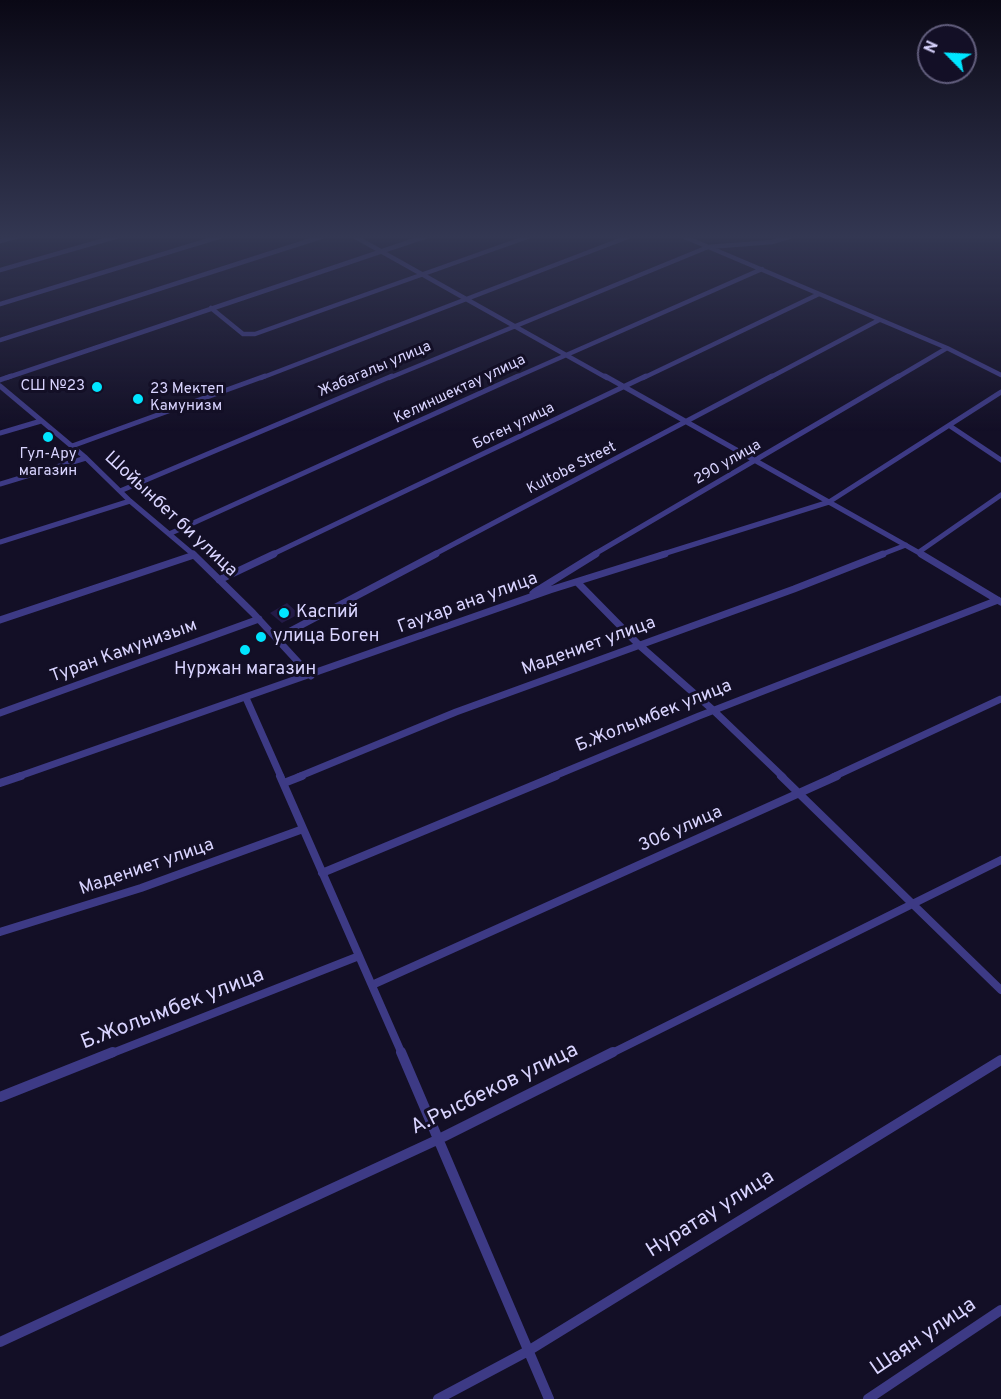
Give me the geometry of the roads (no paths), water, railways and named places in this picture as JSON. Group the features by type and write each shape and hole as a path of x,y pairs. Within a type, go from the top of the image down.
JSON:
{"street":[{"path":"0,339 122,300"},
{"path":"0,380 234,300"},
{"path":"211,308 243,334 249,335 347,300"},
{"path":"72,446 294,366 462,300"},
{"path":"467,300 919,552 1000,600"},
{"name":"Жабагалы улица","path":"120,491 576,300"},
{"name":"Келиншектау улица","path":"169,534 692,300"},
{"name":"Боген улица","path":"219,580 806,300"},
{"path":"834,300 947,348 1001,375"},
{"name":"Kultobe Street","path":"277,638 879,320"},
{"name":"290 улица","path":"523,600 570,569 947,348"},
{"name":"Шойынбет би улица","path":"1,388 86,458 130,501 194,555 277,638 311,676"},
{"path":"937,435 1001,393"},
{"path":"0,433 41,422"},
{"path":"950,426 1001,460"},
{"name":"Гаухар ана улица","path":"0,783 523,600 829,502 937,435"},
{"path":"0,483 86,458"},
{"path":"919,552 1001,495"},
{"path":"0,542 130,501"},
{"name":"Мадениет улица","path":"284,783 456,712 906,545"},
{"path":"0,620 194,555"},
{"path":"577,582 639,645 712,710 913,902 1001,990"},
{"name":"Б.Жолымбек улица","path":"322,873 712,710 1000,600"},
{"name":"Туран Камунизым","path":"0,713 258,619"},
{"path":"246,698 439,1139 549,1399"},
{"name":"306 улица","path":"372,985 799,794 1001,699"},
{"name":"Мадениет улица","path":"0,932 141,888 303,829"},
{"name":"А.Рысбеков улица","path":"0,1342 439,1139 1001,860"},
{"name":"Б.Жолымбек улица","path":"0,1097 359,956"},
{"name":"Нуратау улица","path":"438,1399 528,1351 1001,1060"},
{"name":"Шаян улица","path":"868,1399 1001,1310"}],"place":[{"name":"СШ №23","path":"97,387"},
{"name":"23 Мектеп Камунизм","path":"138,399"},
{"name":"Гул-Ару магазин","path":"48,437"},
{"name":"Каспий","path":"284,613"},
{"name":"улица Боген","path":"261,637"},
{"name":"Нуржан магазин","path":"245,650"}]}
